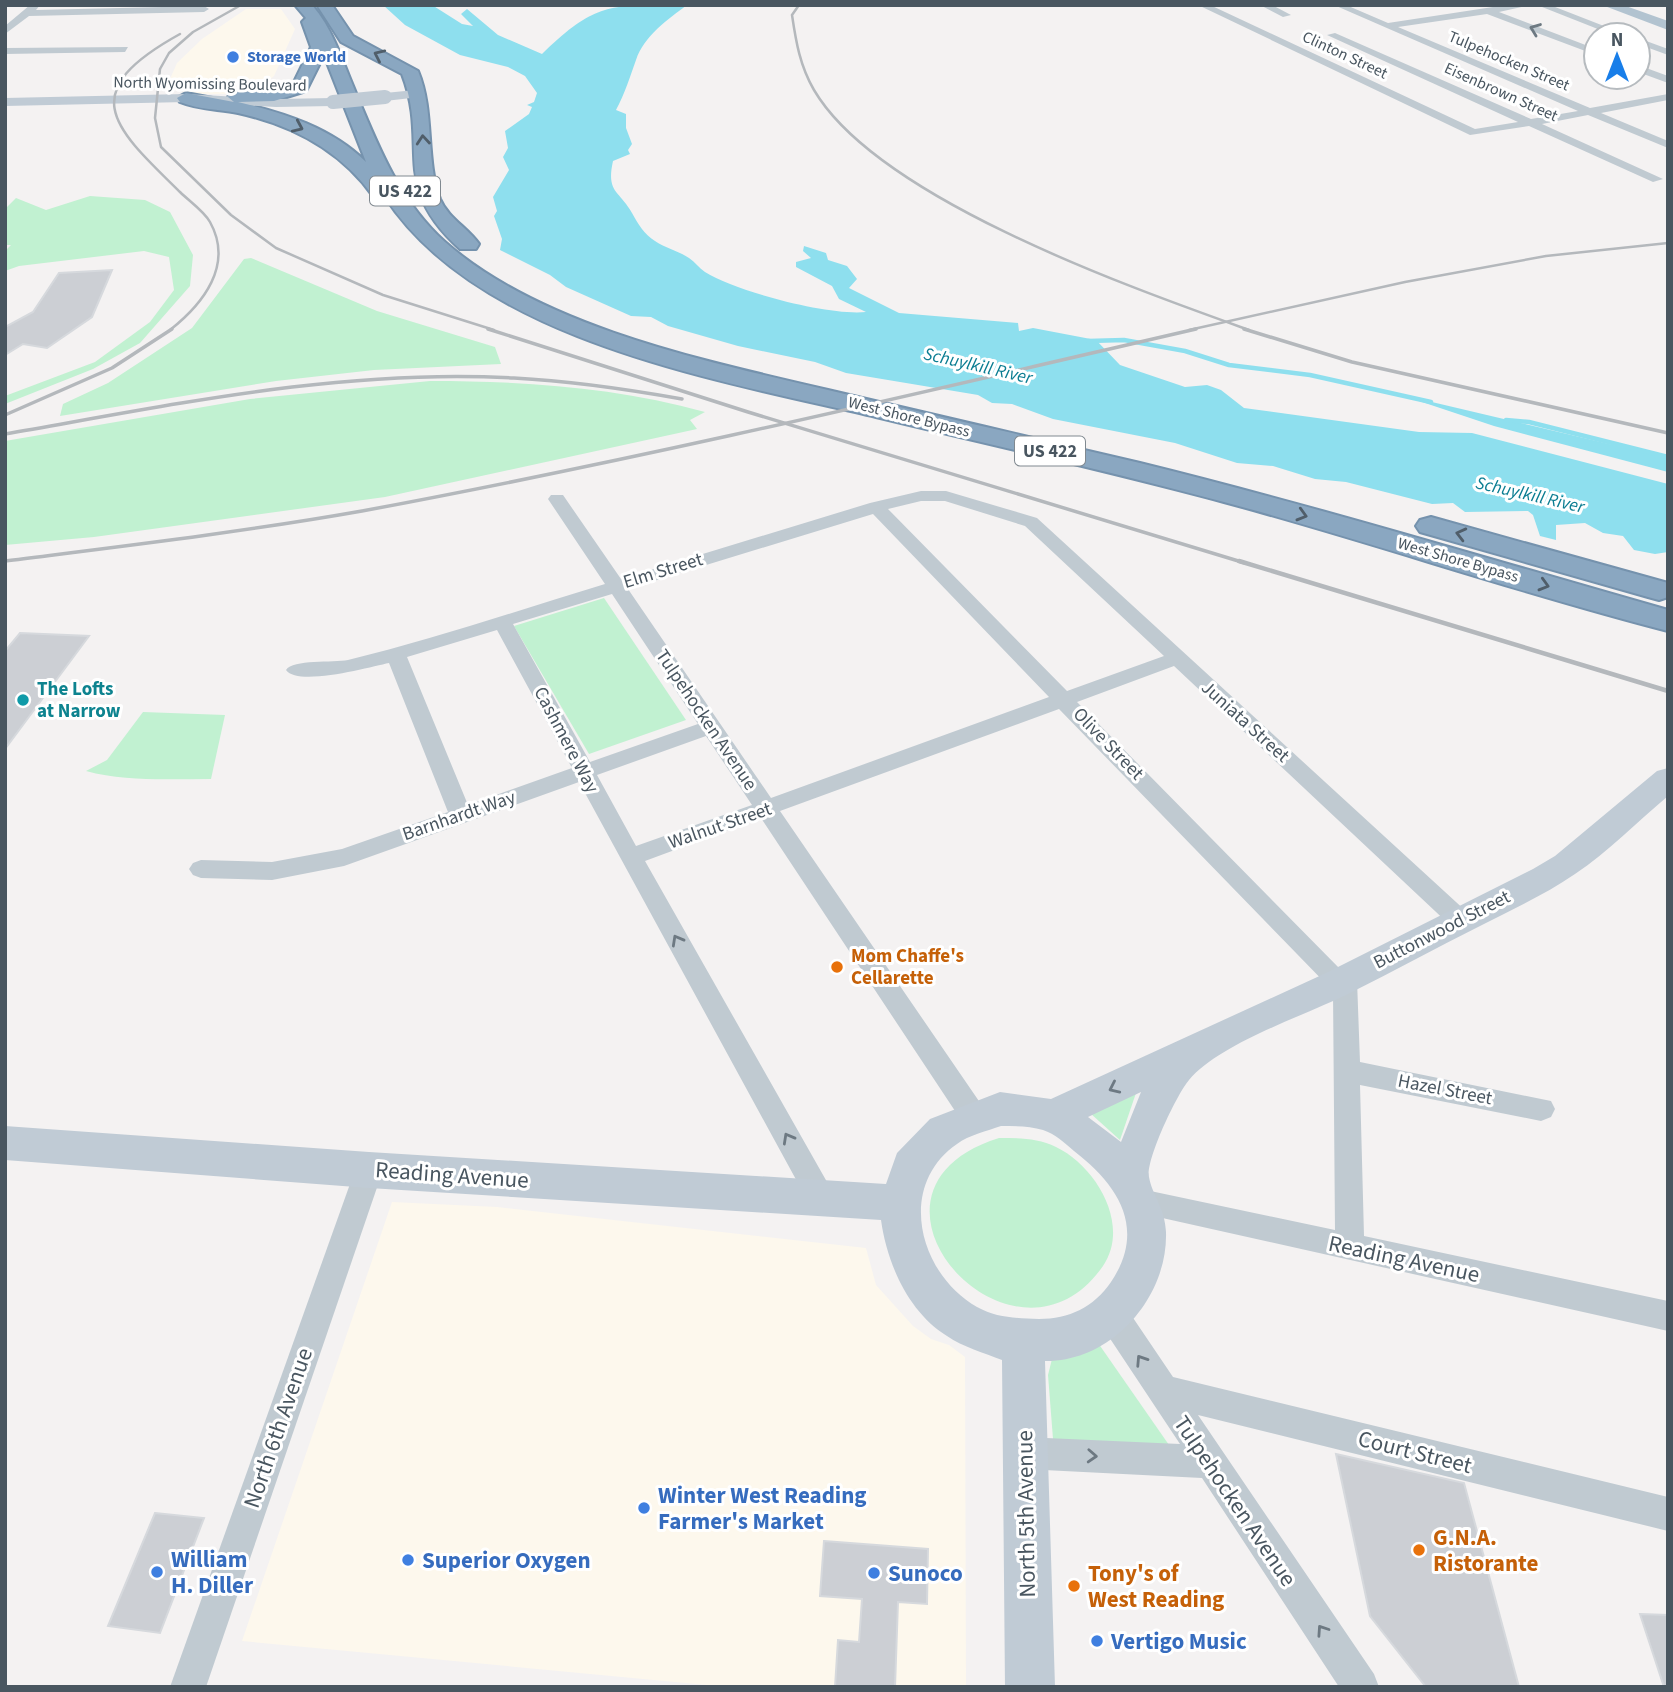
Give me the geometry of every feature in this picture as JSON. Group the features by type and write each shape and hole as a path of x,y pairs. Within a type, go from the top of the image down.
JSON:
{"highway":[{"path":"186,99 267,96 298,88 319,47 312,6 330,11 347,39 409,71 420,103 428,185 434,207 470,246 568,312"},
{"name":"West Shore Bypass","path":"312,6 313,14 383,178 399,207 444,253 485,280 557,317 645,351 750,379 1236,496 1668,621"},
{"name":"West Shore Bypass","path":"312,6 332,27 395,174 417,210 466,255 518,287 568,312 656,344 737,367 1385,514 1668,593"},
{"path":"186,99 261,113 319,137 366,175 404,226 444,253"}],"main road":[{"path":"1609,5 1668,26"}],"street":[{"path":"5,31 36,5"},
{"name":"Clinton Street","path":"1202,5 1475,133"},
{"path":"1264,5 1286,15"},
{"name":"Tulpehocken Street","path":"1338,5 1668,145"},
{"path":"1473,5 1582,47"},
{"path":"1361,30 1525,5"},
{"path":"1541,5 1584,21"},
{"path":"5,13 204,9"},
{"path":"1319,37 1348,32"},
{"name":"Eisenbrown Street","path":"1332,35 1657,179"},
{"path":"1281,43 1307,39"},
{"path":"5,51 125,49"},
{"name":"North Wyomissing Boulevard","path":"5,102 186,99 276,103 333,102 415,94"},
{"path":"1475,133 1668,97"},
{"path":"1645,102 1668,111"},
{"name":"Elm Street","path":"296,670 356,666 396,655 876,507 921,496 946,496 1031,522"},
{"name":"Tulpehocken Avenue","path":"557,499 973,1115"},
{"name":"Olive Street","path":"876,507 1341,981"},
{"name":"Juniata Street","path":"1031,522 1175,659 1460,920"},
{"name":"Cashmere Way","path":"502,621 631,858"},
{"path":"396,655 461,816"},
{"name":"Walnut Street","path":"631,858 1175,659"},
{"name":"Barnhardt Way","path":"201,869 295,869 344,857 711,727"},
{"name":"Buttonwood Street","path":"1054,1116 1341,981 1566,864 1668,779"},
{"path":"631,858 821,1198"},
{"path":"1341,981 1348,1071 1350,1247"},
{"name":"Buttonwood Street","path":"1135,1190 1156,1099 1172,1074 1198,1049"},
{"name":"Hazel Street","path":"1348,1071 1541,1108"},
{"path":"1000,1109 1027,1110 1054,1116 1100,1149 1135,1190 1146,1231 1144,1257 1137,1280 1112,1314 1092,1328 1067,1337 1026,1342 993,1335 974,1327 939,1303 917,1277 906,1254 900,1231 899,1203 905,1176 916,1156 941,1131 973,1115 1000,1109"},
{"name":"Reading Avenue","path":"5,1143 369,1170 899,1203"},
{"name":"North 6th Avenue","path":"188,1687 369,1170"},
{"name":"Reading Avenue","path":"1135,1190 1350,1247 1668,1316"},
{"name":"Tulpehocken Avenue","path":"1112,1314 1208,1462 1361,1687"},
{"name":"North 5th Avenue","path":"1026,1342 1022,1376 1030,1687"},
{"name":"Court Street","path":"1161,1390 1668,1514"},
{"path":"1024,1453 1208,1462"}],"shaded area":[{"name":"Storage World","path":"246,9 281,9 295,29 274,76 253,94 180,94 205,79 170,79 177,63 202,39"},
{"path":"392,1202 497,1207 866,1248 876,1285 913,1326 931,1339 949,1345 965,1357 966,1687 728,1687 242,1641"}],"green space":[{"path":"90,196 145,200 170,212 193,255 190,286 140,343 93,369 5,404 5,396 95,362 150,322 174,290 169,257 144,251 19,266 5,271 5,251 11,245 5,245 5,209 16,198 46,210"},
{"path":"251,258 377,311 495,347 501,364 374,370 276,381 60,416 63,404 108,383 192,328 244,259"},
{"path":"430,381 569,387 671,403 705,412 690,420 697,429 385,497 94,537 5,545 5,441 250,399"},
{"path":"604,598 686,720 589,754 514,626"},
{"path":"143,712 225,715 211,779 132,778 86,771 107,760"},
{"path":"1136,1093 1120,1140 1090,1113"},
{"path":"999,1138 1035,1140 1056,1147 1084,1168 1105,1198 1111,1215 1111,1250 1103,1266 1066,1299 1025,1307 986,1296 954,1270 934,1236 931,1198 951,1164"},
{"path":"1096,1340 1169,1445 1053,1439 1048,1375 1052,1359"}],"water":[{"name":"Schuylkill River","path":"383,5 432,5 462,24 473,26 461,14 467,9 498,35 542,54 577,24 607,9 641,5 687,5 657,29 640,51 616,110 626,114 626,128 632,144 628,150 630,154 613,161 611,179 615,190 648,235 720,280 784,301 830,310 866,312 839,299 832,286 796,267 796,262 811,258 803,251 804,246 826,253 828,260 847,266 857,279 849,288 899,313 1018,323 1019,331 1033,328 1096,340 1120,365 1185,387 1207,385 1221,390 1244,408 1419,432 1472,433 1668,484 1668,552 1655,554 1634,550 1623,536 1603,533 1585,523 1556,525 1556,540 1540,536 1533,515 1528,511 1465,512 1453,503 1432,504 1346,482 1315,479 1273,466 1237,463 1175,443 1053,419 1012,404 992,403 978,395 846,373 815,362 738,346 668,326 651,317 631,316 566,287 550,275 500,250 502,239 494,216 497,211 493,197 509,170 503,157 508,148 505,131 529,114 532,107 527,105 534,102 537,93 525,76 508,67 460,55 405,25"},
{"path":"1398,394 1668,458 1668,472 1494,426"}],"building":[{"path":"112,270 92,317 47,348 23,344 5,355 5,327 33,312 59,273"},
{"name":"The Lofts at Narrow","path":"20,633 89,636 5,749 5,651"},
{"name":"G.N.A. Ristorante","path":"1336,1454 1464,1483 1519,1687 1426,1687 1370,1616"},
{"name":"William H. Diller","path":"155,1513 204,1518 160,1633 108,1626"},
{"path":"824,1541 928,1549 927,1604 898,1602 895,1687 835,1687 838,1640 859,1642 862,1599 820,1596"},
{"path":"1640,1614 1668,1615 1668,1687 1664,1687"}],"waterway":[{"path":"1088,341 1124,340 1185,351 1229,365 1310,375 1431,402"},
{"path":"1506,420 1529,422 1668,457"}],"railway":[{"path":"241,5 193,32 169,53 160,69 155,118 161,147 231,215 276,248 383,295 494,330"},
{"path":"799,5 792,15 795,35 802,63 814,90 846,130 893,168 949,203 1012,235 1141,290 1226,322"},
{"path":"170,330 194,308 211,282 217,268 217,238 204,214 136,147 122,128 115,110 116,92 126,74 147,55 180,34"},
{"path":"1226,322 1405,282 1546,256 1668,243"},
{"path":"1189,330 1226,322"},
{"path":"1226,322 1249,330"},
{"path":"5,415 112,368 172,329"},
{"path":"488,329 784,423"},
{"path":"784,423 1196,329"},
{"path":"1244,329 1352,362 1668,433"},
{"path":"5,434 258,391 386,378 450,376 535,379 682,399"},
{"path":"5,561 273,526 362,511 571,470 784,423"},
{"path":"784,423 1245,563"},
{"path":"1239,561 1668,691"}],"place":[{"name":"Storage World","path":"233,57"},
{"name":"The Lofts at Narrow","path":"23,700"},
{"name":"Mom Chaffe's Cellarette","path":"837,967"},
{"name":"Winter West Reading Farmer's Market","path":"644,1508"},
{"name":"G.N.A. Ristorante","path":"1419,1550"},
{"name":"Superior Oxygen","path":"408,1560"},
{"name":"William H. Diller","path":"157,1572"},
{"name":"Sunoco","path":"874,1573"},
{"name":"Tony's of West Reading","path":"1074,1586"},
{"name":"Vertigo Music","path":"1097,1641"}]}
